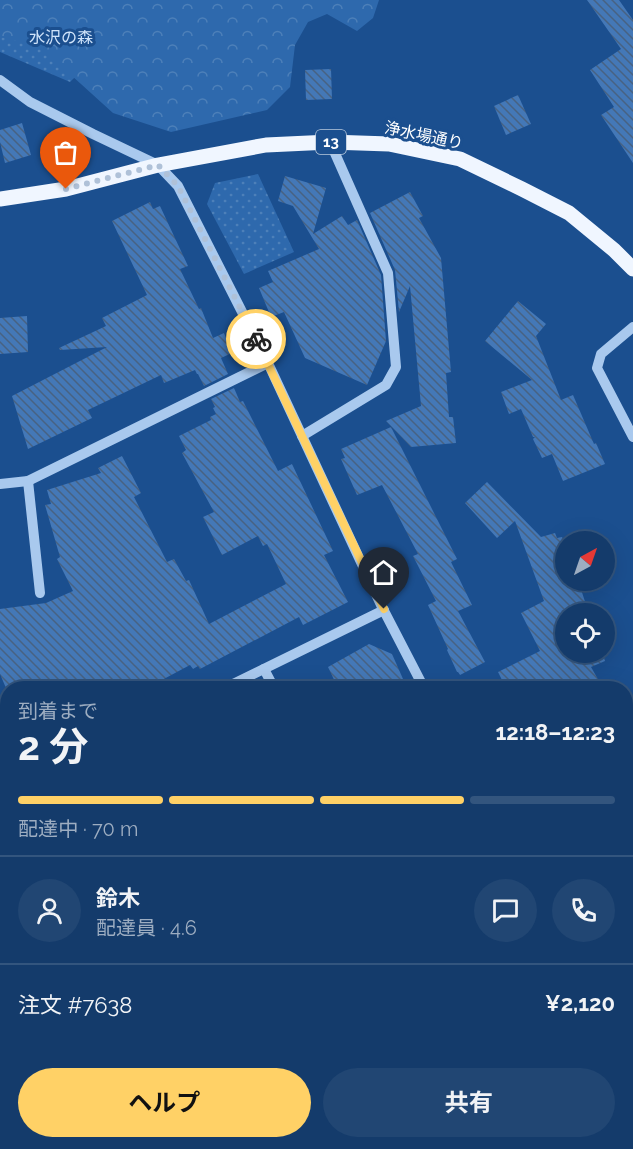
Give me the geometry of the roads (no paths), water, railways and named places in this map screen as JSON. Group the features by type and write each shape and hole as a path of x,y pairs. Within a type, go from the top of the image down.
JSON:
{"main road":[{"name":"浄水場通り","path":"0,199 66,189 158,165 266,144 330,142 389,144 460,159 569,213 633,269"}],"street":[{"path":"0,80 30,102 158,165 178,186 268,363 420,681"},
{"path":"302,436 386,386 396,367 388,273 330,142"},
{"path":"633,327 601,354 597,368 633,437"},
{"path":"0,484 28,481 268,363"},
{"path":"28,481 40,593"},
{"path":"239,681 384,609"},
{"path":"264,669 270,681"}],"park label":[{"name":"水沢の森","path":"61,37"}]}
